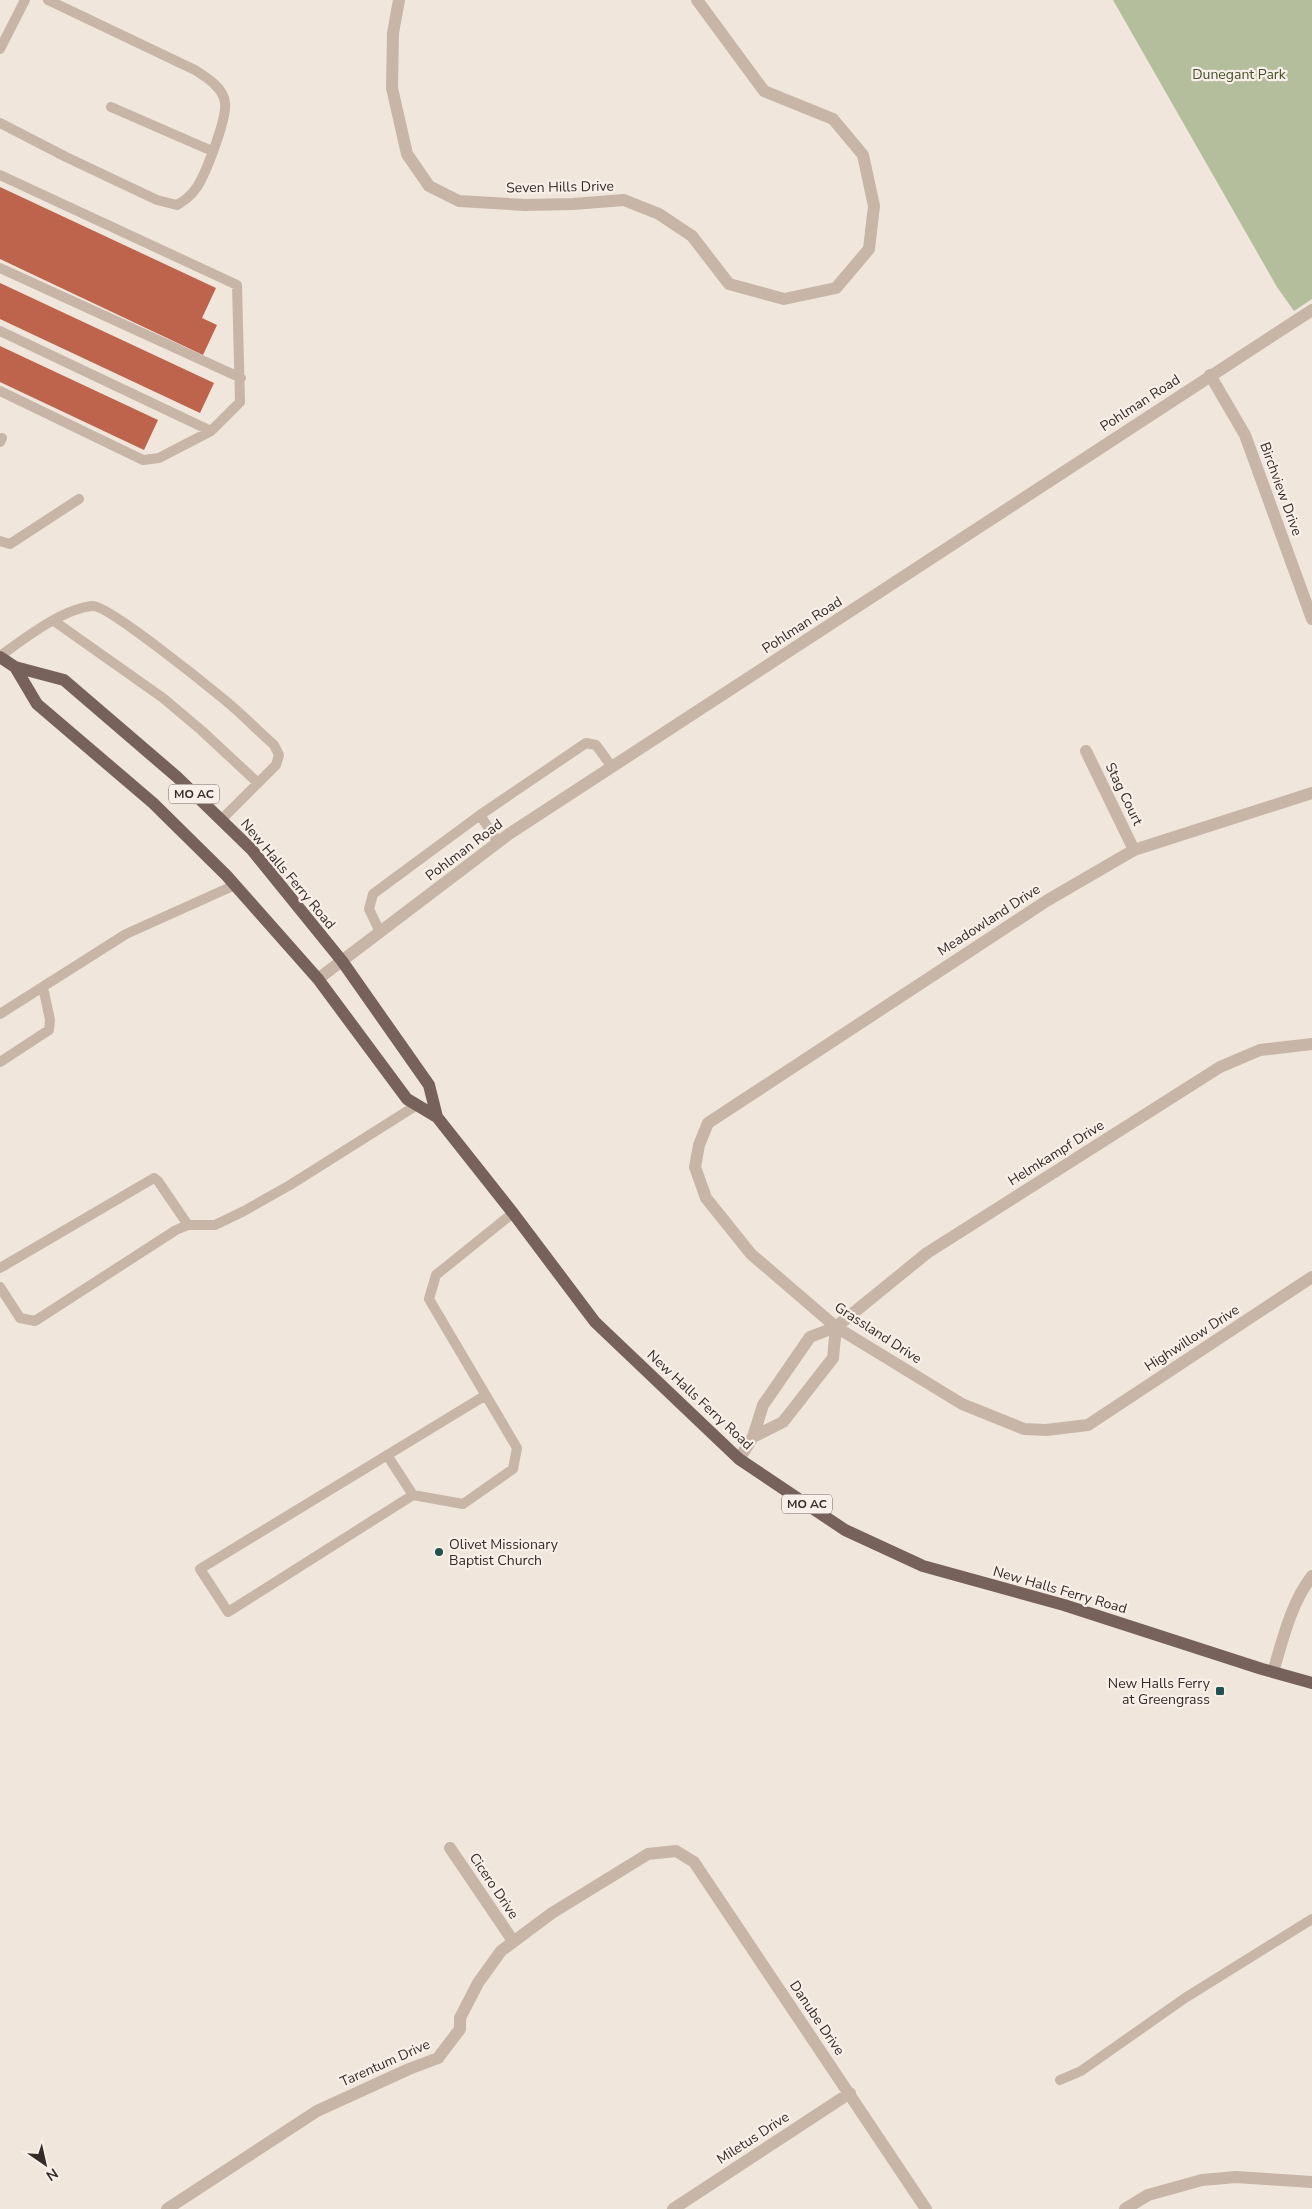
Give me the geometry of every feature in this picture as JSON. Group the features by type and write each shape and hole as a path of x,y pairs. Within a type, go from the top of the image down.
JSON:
{"main road":[{"name":"New Halls Ferry Road","path":"0,657 15,666 64,680 169,771 252,850 342,961 430,1085 438,1118"},
{"name":"New Halls Ferry Road","path":"15,666 37,704 152,803 235,885 318,978 406,1099 438,1118 595,1322 739,1459 845,1530 923,1566 1064,1605 1312,1683"}],"street":[{"name":"Seven Hills Drive","path":"399,0 393,33 392,88 407,154 429,186 459,201 525,205 624,200 659,214 692,236 729,284 784,300 836,288 869,249 874,206 863,155 833,119 764,91 699,1"},
{"name":"Pohlman Road","path":"318,978 498,842 1312,310"},
{"name":"Birchview Drive","path":"1210,376 1245,435 1312,619"},
{"name":"Stag Court","path":"1086,751 1134,850"},
{"name":"Meadowland Drive","path":"708,1123 1048,900 1134,850 1312,793"},
{"name":"Helmkampf Drive","path":"739,1459 752,1437 763,1405 810,1337 836,1327 927,1253 1220,1067 1260,1050 1312,1044"},
{"name":"Grassland Drive","path":"708,1123 699,1145 695,1167 706,1198 752,1254 836,1327 962,1404 1006,1422 1024,1429 1046,1430 1088,1425"},
{"name":"Highwillow Drive","path":"1088,1425 1312,1277"},
{"path":"752,1437 783,1422 833,1358 836,1327"},
{"path":"1273,1672 1288,1622 1299,1596 1312,1576"},
{"name":"Cicero Drive","path":"450,1848 513,1940"},
{"name":"Tarentum Drive","path":"167,2209 317,2110 438,2058 460,2029 460,2018 478,1983 501,1951 513,1940 552,1913 648,1854 676,1852"},
{"name":"Danube Drive","path":"676,1852 694,1862 926,2209"},
{"name":"Miletus Drive","path":"673,2209 850,2093"},
{"path":"1124,2209 1148,2195 1202,2180 1236,2177 1312,2182"}],"lane":[{"path":"0,49 25,0"},
{"path":"0,123 157,200 177,205 188,199 198,186 212,151 220,130 225,102 214,82 195,70 48,0"},
{"path":"111,107 212,151"},
{"path":"0,175 236,285 241,378 240,402 211,431 159,458 143,460 0,392"},
{"path":"0,268 241,378"},
{"path":"0,331 211,431"},
{"path":"0,541 10,544 79,499"},
{"path":"0,657 38,629 54,621 94,606 104,608 226,701 274,745 279,754 276,765 222,820"},
{"path":"54,621 163,698 258,783"},
{"path":"380,932 370,909 373,894 480,815 586,743 596,744 612,767"},
{"path":"480,815 498,842"},
{"path":"0,1014 126,934 235,885"},
{"path":"0,1062 49,1030 50,1020 43,987"},
{"path":"0,1287 20,1318 35,1321 176,1230 188,1225 215,1225 244,1211 290,1185 417,1105"},
{"path":"0,1268 154,1178 188,1225"},
{"path":"486,1395 200,1569 228,1612 413,1495 463,1504 513,1469 517,1448 486,1395 429,1299 436,1275 512,1212"},
{"path":"387,1455 413,1495"},
{"path":"1060,2080 1081,2071 1185,1998 1312,1919"}],"green space":[{"name":"Dunegant Park","path":"1113,0 1312,0 1312,299 1294,311 1277,287"}],"building":[{"path":"0,187 216,288 202,318 217,325 203,355 0,259"},
{"path":"0,283 214,383 200,413 0,319"},
{"path":"0,346 158,420 144,450 0,382"}],"place":[{"name":"Olivet Missionary Baptist Church","path":"439,1552"},
{"name":"New Halls Ferry at Greengrass","path":"1220,1691"}]}
